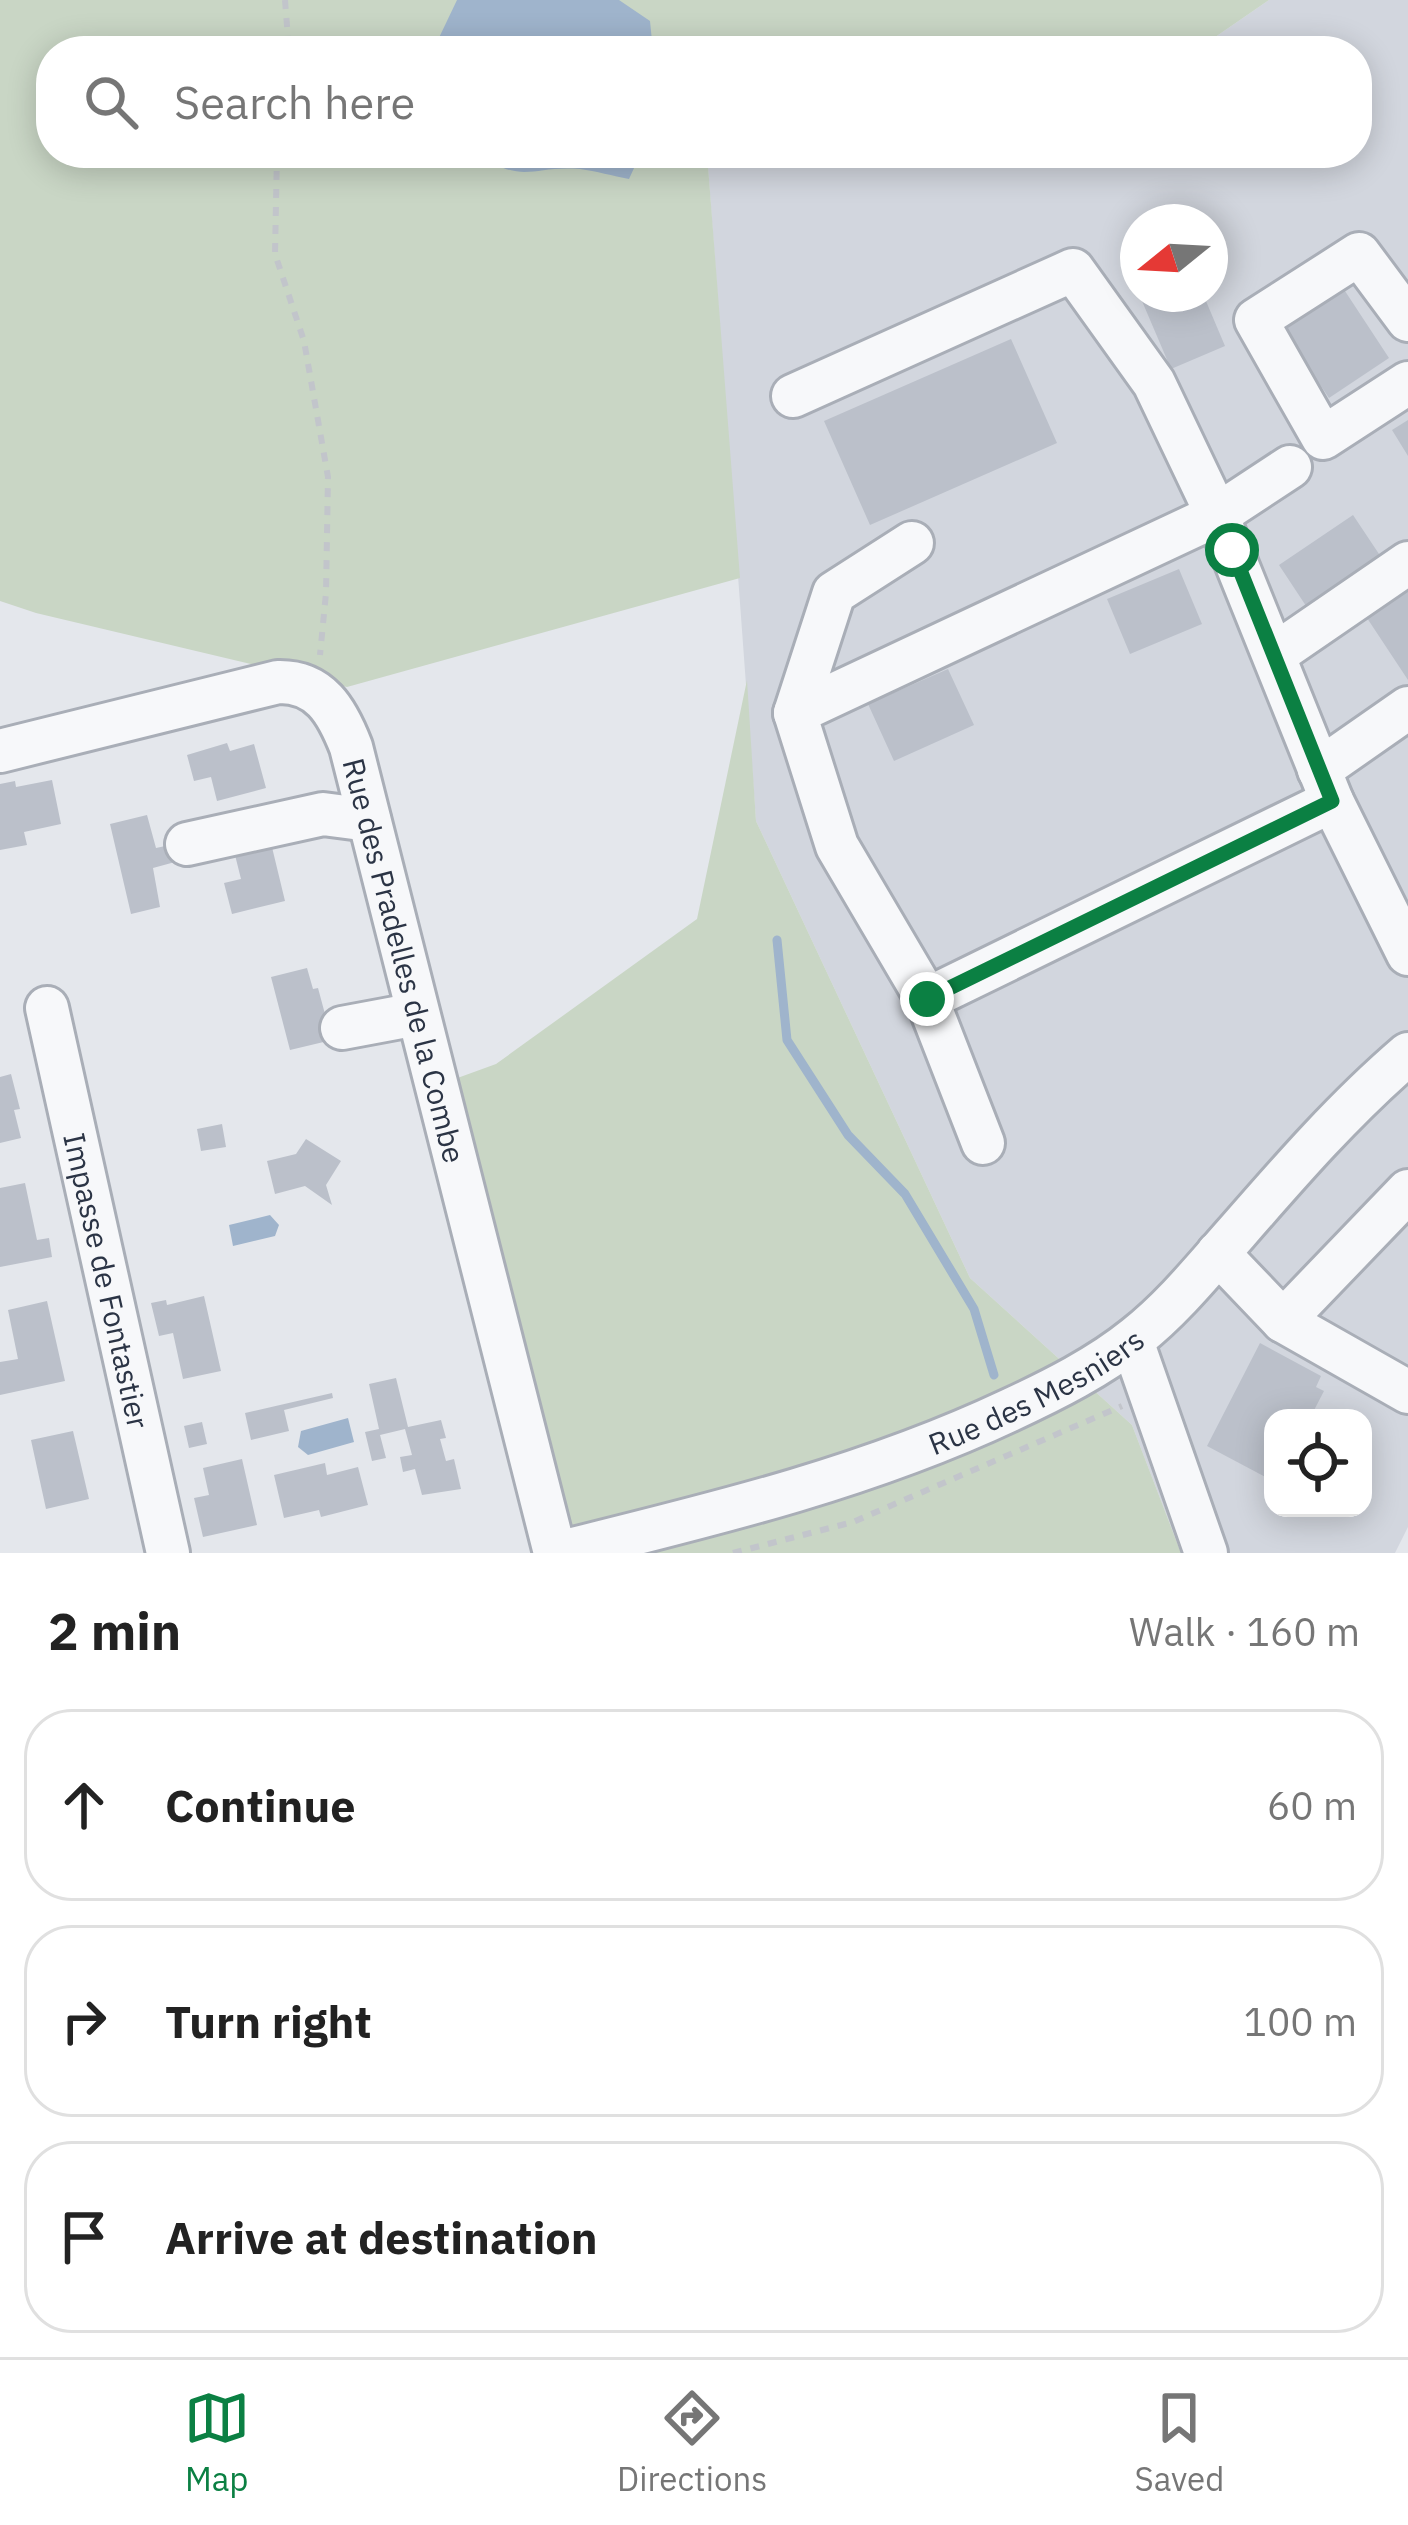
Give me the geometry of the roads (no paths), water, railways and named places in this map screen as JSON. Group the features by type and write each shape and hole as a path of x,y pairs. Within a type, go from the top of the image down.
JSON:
{"street":[{"path":"1408,320 1359,254 1256,320 1323,438 1408,383"},
{"path":"793,396 1073,270 1154,383 1217,515 1325,786 1405,941"},
{"path":"795,713 1217,515 1290,467"},
{"path":"912,543 834,593 795,713 837,846 927,999 983,1143"},
{"path":"1274,655 1408,563"},
{"name":"Rue des Pradelles de la Combe","path":"0,751 278,682 309,687 323,696 342,723 556,1553"},
{"path":"927,999 1325,786 1408,708"},
{"path":"187,844 323,814 369,820"},
{"name":"Impasse de Fontastier","path":"47,1008 168,1553"},
{"path":"342,1028 417,1014"},
{"name":"Rue des Mesniers","path":"556,1553 736,1508 910,1453 1037,1397 1132,1341 1331,1126 1408,1054"},
{"path":"1283,1321 1408,1191"},
{"path":"1218,1253 1283,1321 1408,1392"},
{"path":"1132,1341 1206,1553"}],"water":[{"path":"457,0 619,0 650,21 652,36 440,36"},
{"path":"634,168 629,179 580,169 506,169"},
{"path":"270,1215 279,1225 275,1236 233,1246 229,1225"},
{"path":"348,1418 354,1442 308,1455 298,1447 301,1431"}],"waterway":[{"path":"777,940 787,1040 848,1135 905,1194 974,1309 994,1375"}]}
